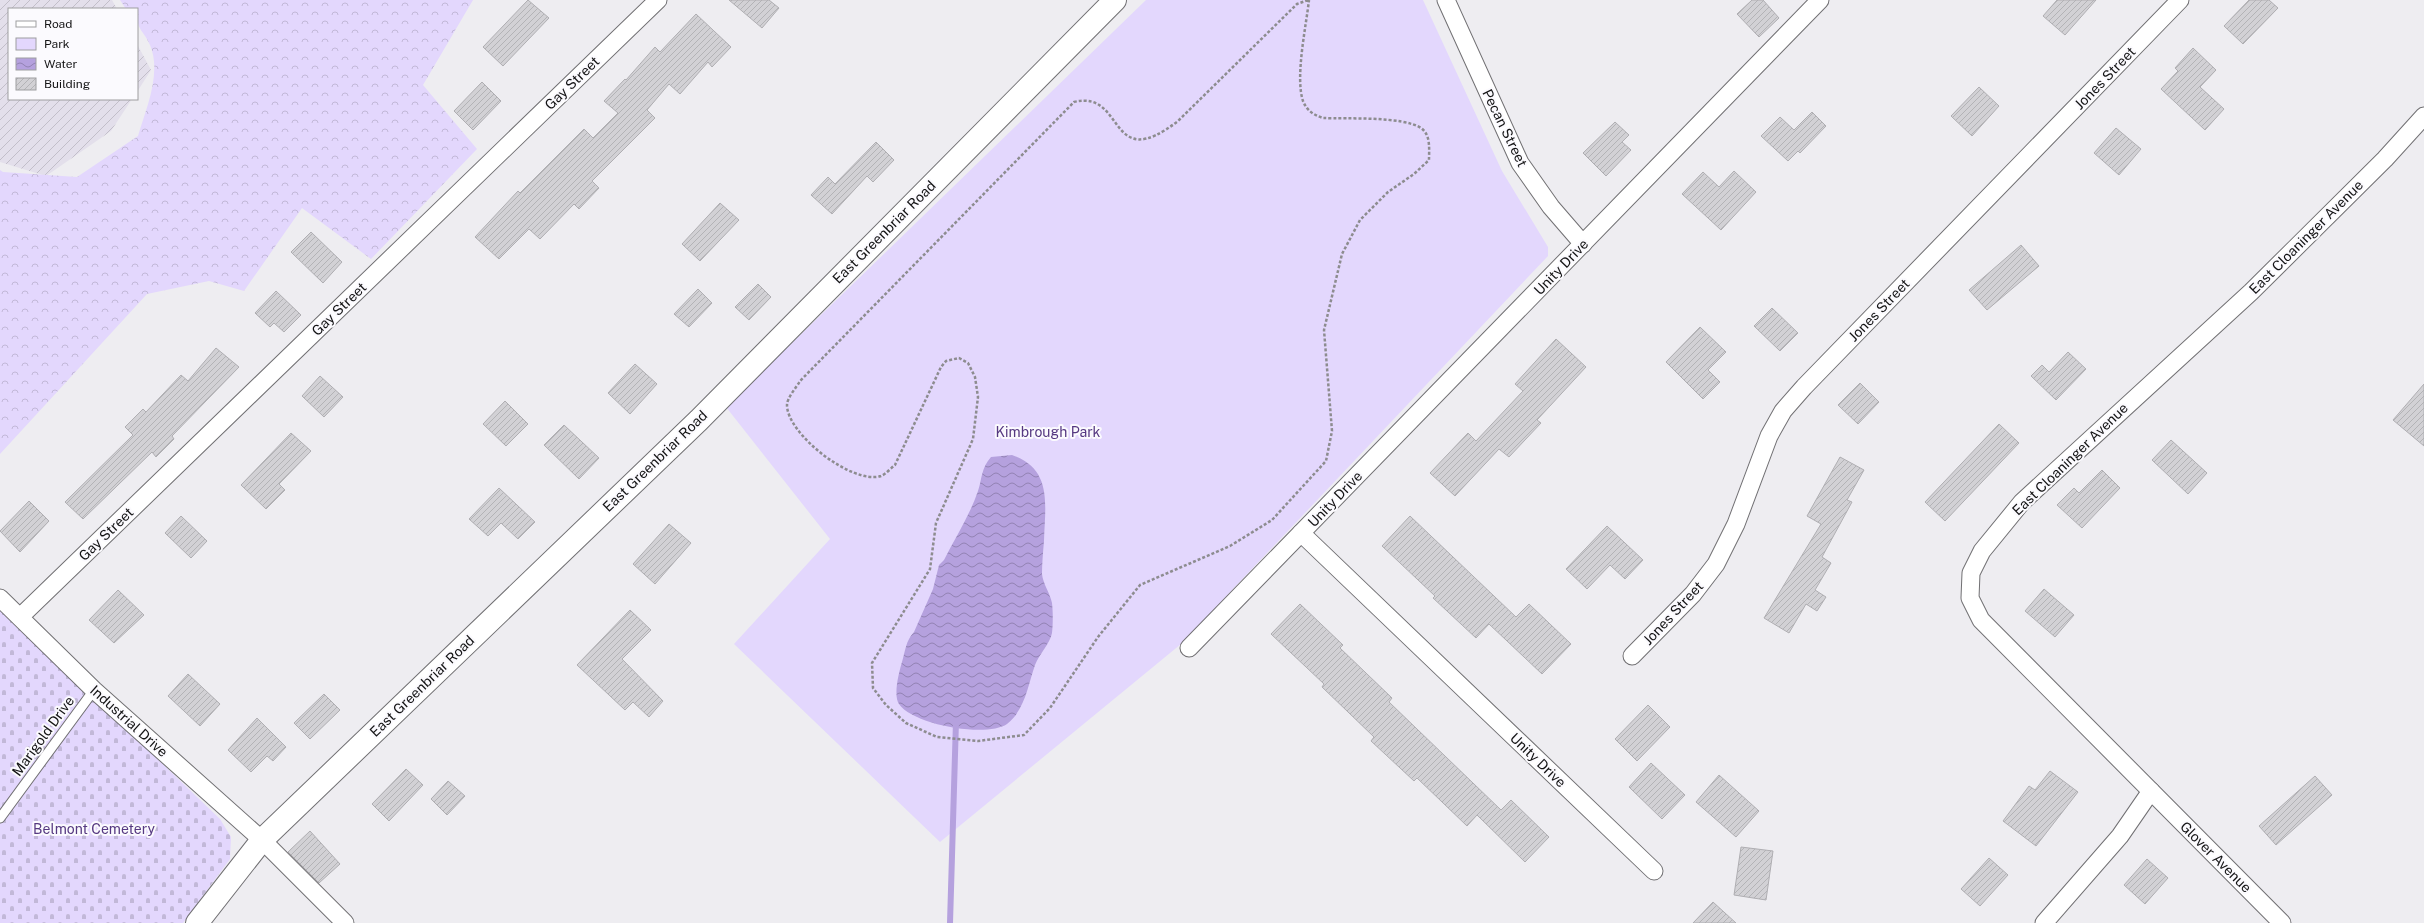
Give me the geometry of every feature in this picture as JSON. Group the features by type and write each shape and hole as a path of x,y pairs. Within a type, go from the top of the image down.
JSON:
{"street":[{"name":"Gay Street","path":"20,617 658,0"},
{"name":"East Greenbriar Road","path":"197,923 262,840 699,420 1115,0"},
{"name":"Pecan Street","path":"1446,0 1520,163 1551,207 1583,244"},
{"name":"Unity Drive","path":"1189,648 1820,0"},
{"name":"Jones Street","path":"1632,656 1694,594 1716,564 1736,524 1768,436 1783,411 1804,387 2180,0"},
{"name":"East Cloaninger Avenue","path":"2151,791 1981,620 1970,598 1971,573 1982,551 2022,502 2251,292 2385,159 2424,116"},
{"name":"Unity Drive","path":"1301,533 1654,871"},
{"name":"Industrial Drive","path":"0,598 94,690 262,840 344,923"},
{"path":"2044,923 2120,836 2151,791"},
{"name":"Glover Avenue","path":"2151,791 2282,923"}],"lane":[{"name":"Marigold Drive","path":"0,818 94,690"}],"path":[{"path":"1309,0 1300,84 1304,102 1312,114 1323,118 1397,120 1422,128 1428,139 1429,160 1414,174 1388,192 1360,220 1342,254 1324,330 1332,431 1326,462 1272,520 1230,546 1140,585 1098,637 1050,708 1024,735 972,741 937,737 906,723 886,705 873,688 872,663 930,569 936,523 973,439 978,396 975,377 968,363 959,358 946,362 941,367 895,465 881,476 866,477 832,462 810,442 789,418 787,403 800,381 1074,102 1085,99 1098,103 1127,136 1142,141 1160,135 1178,121 1297,4 1309,0"}],"shaded area":[{"path":"0,0 112,0 116,8 8,8 8,100 131,100 111,131 46,176 0,162"},
{"path":"138,46 151,70 138,90"}],"green space":[{"path":"120,0 473,0 423,85 477,149 371,259 302,208 244,291 209,281 147,294 0,454 0,170 3,172 77,177 138,136 152,91 154,79 153,56 150,45 139,26 138,8 125,8"},
{"name":"Kimbrough Park","path":"1146,0 1423,0 1502,171 1548,247 1548,256 1181,644 940,842 734,644 830,539 726,407"},
{"name":"Belmont Cemetery","path":"0,608 220,819 231,837 230,859 183,923 0,923"}],"water":[{"path":"1012,455 1025,461 1034,469 1044,490 1045,514 1042,574 1052,603 1053,622 1051,637 1035,665 1028,689 1018,712 1007,724 997,728 984,730 951,727 934,723 919,718 907,711 899,704 897,700 897,683 906,646 914,632 933,589 939,565 944,560 971,509 978,491 985,465 991,457"}],"building":[{"path":"528,0 549,18 503,66 483,47"},
{"path":"729,0 769,0 779,8 762,28"},
{"path":"1752,0 1763,0 1779,18 1759,37 1737,14"},
{"path":"2057,0 2096,0 2065,35 2043,16"},
{"path":"2249,0 2269,0 2278,8 2243,44 2224,26"},
{"path":"696,14 731,47 712,67 708,62 680,94 669,84 647,110 655,118 592,181 599,188 579,209 574,204 540,239 529,229 499,259 475,237 518,191 520,193 584,129 593,138 618,113 604,101 625,79 626,80 655,47 660,52"},
{"path":"2193,48 2216,70 2200,87 2224,109 2205,130 2161,89 2178,71 2175,68"},
{"path":"482,82 501,101 473,130 454,111"},
{"path":"1979,87 1999,106 1972,136 1951,116"},
{"path":"1812,112 1826,126 1800,153 1798,151 1788,161 1761,136 1780,117 1794,130"},
{"path":"1615,122 1629,135 1622,142 1631,150 1606,176 1583,153"},
{"path":"2116,128 2141,149 2119,175 2094,153"},
{"path":"876,142 894,160 873,182 867,176 832,214 811,195 828,177 835,184"},
{"path":"1734,171 1756,192 1721,230 1682,194 1703,172 1719,187"},
{"path":"720,203 739,220 700,261 682,244"},
{"path":"311,232 342,262 323,283 291,252"},
{"path":"2021,245 2039,266 1987,310 1969,290"},
{"path":"758,284 771,297 749,320 735,307"},
{"path":"698,289 712,303 689,327 674,314"},
{"path":"276,291 301,315 284,332 274,323 270,327 255,313"},
{"path":"1772,308 1798,333 1780,351 1754,326"},
{"path":"1700,327 1726,352 1708,370 1720,382 1703,399 1666,362"},
{"path":"1556,339 1586,367 1537,420 1541,423 1509,457 1499,449 1455,496 1430,473 1468,433 1476,441 1523,391 1515,384"},
{"path":"216,348 239,367 172,436 174,439 156,457 152,452 83,519 65,502 133,435 125,427 143,409 146,412 181,375 188,381"},
{"path":"2068,352 2086,369 2056,400 2031,376 2042,365 2049,372"},
{"path":"635,364 657,384 630,414 608,393"},
{"path":"320,376 343,397 324,417 302,396"},
{"path":"1860,383 1879,402 1858,424 1838,405"},
{"path":"2424,384 2424,446 2393,420"},
{"path":"505,401 528,424 506,446 483,424"},
{"path":"1999,424 2019,443 1945,521 1925,502"},
{"path":"564,425 599,458 579,479 544,445"},
{"path":"291,433 311,451 279,484 285,490 266,509 241,485"},
{"path":"2171,440 2207,473 2188,494 2152,460"},
{"path":"1840,457 1864,470 1847,500 1852,502 1822,557 1831,563 1815,590 1826,597 1817,611 1806,604 1789,633 1764,618 1821,524 1807,516"},
{"path":"2102,470 2120,488 2082,528 2057,505 2074,488 2079,493"},
{"path":"499,488 535,522 518,539 501,523 488,536 469,519"},
{"path":"29,501 49,521 20,552 0,531"},
{"path":"181,516 207,541 191,558 165,533"},
{"path":"1410,516 1516,617 1529,604 1571,644 1542,674 1489,624 1476,638 1433,598 1435,596 1382,546"},
{"path":"669,524 691,543 655,584 633,564"},
{"path":"1607,526 1643,560 1625,579 1610,565 1587,589 1566,569"},
{"path":"2044,589 2074,615 2055,637 2025,611"},
{"path":"118,590 144,615 114,643 89,620"},
{"path":"1300,604 1343,645 1340,648 1392,698 1389,702 1501,810 1511,800 1549,837 1525,862 1477,815 1467,826 1417,778 1414,781 1371,741 1374,737 1322,687 1324,684 1271,634"},
{"path":"630,610 651,630 622,659 663,701 649,717 633,702 625,710 577,665"},
{"path":"188,674 220,704 200,726 168,696"},
{"path":"324,694 340,710 310,739 294,723"},
{"path":"1648,705 1670,727 1637,761 1615,739"},
{"path":"257,718 286,747 273,761 267,756 251,772 228,750"},
{"path":"1651,763 1685,795 1662,819 1629,787"},
{"path":"406,769 423,785 389,821 372,804"},
{"path":"2050,771 2078,792 2036,846 2003,821 2029,786 2035,790"},
{"path":"1719,775 1759,811 1736,837 1696,802"},
{"path":"2315,776 2332,795 2276,845 2259,826"},
{"path":"448,781 465,796 447,815 431,799"},
{"path":"310,831 340,864 319,883 288,852"},
{"path":"1741,847 1773,851 1766,900 1734,895"},
{"path":"1989,858 2008,875 1980,906 1961,889"},
{"path":"2147,859 2168,878 2145,904 2124,885"},
{"path":"1713,902 1736,923 1693,923"}],"waterway":[{"path":"950,923 956,721"}]}
